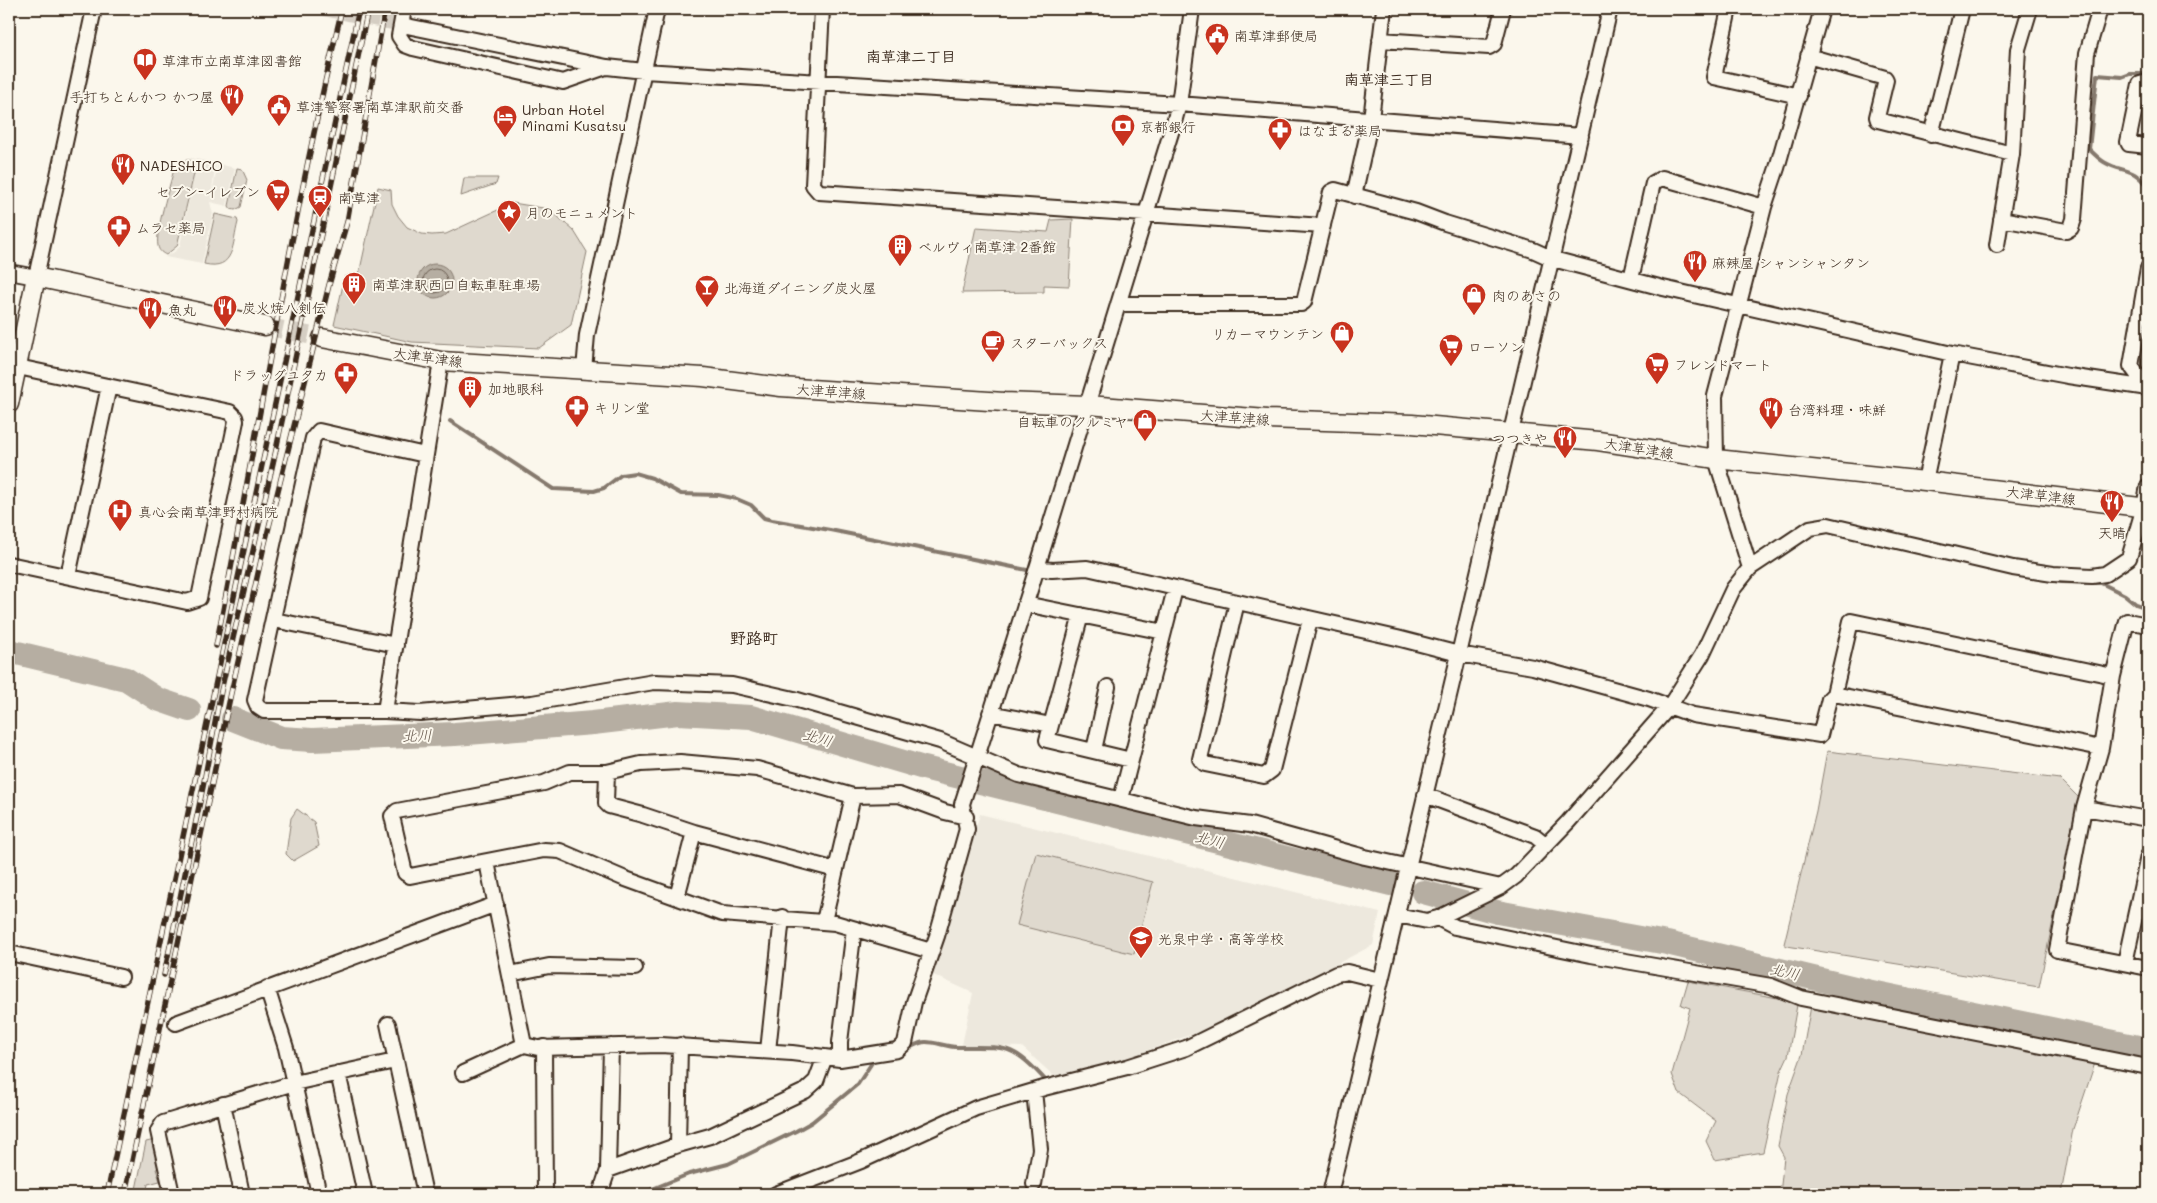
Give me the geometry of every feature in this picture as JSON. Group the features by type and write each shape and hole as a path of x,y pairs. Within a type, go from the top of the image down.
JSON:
{"main road":[{"path":"9,404 36,278 265,326"},
{"name":"大津草津線","path":"322,338 440,362 703,377 781,387 1004,402 1088,405 1268,420 1412,424 1511,433 1598,442 1716,460 1925,481 2146,507"}],"street":[{"path":"9,272 36,278 94,9"},
{"path":"404,9 399,36 406,45 413,48 563,82 607,67"},
{"path":"584,370 587,334 657,9"},
{"path":"822,9 813,185 819,192 1323,226"},
{"path":"463,1073 524,1045 680,1046 768,1051 840,1058 897,1050 904,1043 914,1002 930,951 937,936 967,829 964,810 976,758 1088,405 1179,104 1192,9"},
{"path":"1354,196 1371,119 1384,9"},
{"path":"1380,40 1489,48 1494,44 1503,9"},
{"path":"1330,1194 1610,9"},
{"path":"1729,9 1714,77 1798,96"},
{"path":"1750,568 1716,460 1715,396 1764,207 1822,9"},
{"path":"1931,135 1962,9"},
{"path":"1997,245 2012,154 2018,49 2030,9"},
{"path":"2001,219 2066,231 2071,228 2074,219 2087,54 2100,9"},
{"path":"407,26 607,67 644,71 1179,104 1581,136"},
{"path":"1808,56 1885,78 1878,120 1931,135 2012,154"},
{"path":"2148,82 2140,84 2128,142 2129,144 2148,146"},
{"path":"1630,279 1653,183 1662,178 1764,207"},
{"path":"1118,304 1301,304 1304,302 1331,192 1335,190 1416,212 1445,223 1534,250 1552,260 1630,279 1952,354 2068,376 2144,387"},
{"path":"2144,387 2131,366 2148,268"},
{"path":"1925,481 1952,354"},
{"path":"385,711 440,362"},
{"path":"9,564 187,602 199,598 235,416 230,412 18,367"},
{"path":"68,576 109,386"},
{"path":"425,455 319,431 313,438 256,700 258,707 270,713 385,711 420,713 532,703 654,682 732,685 794,699 940,741 1019,775 1196,818 1250,825 1407,869 1496,889"},
{"path":"1397,915 1427,921 1496,889 1516,876 1568,822 1669,706 1702,655 1733,589 1750,568 1810,528 1828,524 2013,568 2070,576 2092,576 2105,574 2128,558 2146,507 2148,486"},
{"path":"1037,568 1052,570 1088,568 1310,620 1397,638 1459,654 1533,667 1649,699 1693,715 1820,736 1829,699 1834,694 1851,621 2113,676"},
{"path":"1121,799 1175,588"},
{"path":"1237,602 1200,759 1205,764 1264,776 1272,770 1310,620"},
{"path":"1025,604 1164,632"},
{"path":"1081,615 1047,740 1131,760"},
{"path":"274,620 396,645"},
{"path":"2148,625 2127,621 2113,676 2101,748 2084,808 2057,950 2148,968"},
{"path":"1094,750 1108,687"},
{"path":"1834,694 2101,748"},
{"path":"990,713 1051,725"},
{"path":"930,951 824,921 722,914 560,851 544,850 410,876 405,872 392,816 397,810 544,783 570,772 607,772 641,764 680,762 757,769 853,796 900,795 945,812 964,810"},
{"path":"607,772 606,803 609,806 694,832 836,870"},
{"path":"1425,795 1535,836 1545,844"},
{"path":"824,921 853,796"},
{"path":"2084,808 2148,820"},
{"path":"677,898 694,832"},
{"path":"2125,963 2148,856"},
{"path":"487,862 524,1045"},
{"path":"176,1023 496,904"},
{"path":"1441,916 1455,927 1592,955 1771,986 1801,998 2148,1066"},
{"path":"768,1051 782,917"},
{"path":"840,1058 840,1042 854,928"},
{"path":"9,954 120,977"},
{"path":"510,974 554,966 635,968"},
{"path":"776,1194 861,1161 976,1108 1127,1067 1186,1048 1336,974 1347,972 1380,980"},
{"path":"267,988 286,1048 318,1194"},
{"path":"388,1024 425,1194"},
{"path":"544,1046 545,1194"},
{"path":"600,1194 608,1170 611,1046"},
{"path":"678,1145 680,1046"},
{"path":"608,1170 678,1145 710,1136 805,1092 816,1081 825,1057"},
{"path":"172,1194 158,1131 163,1123 294,1083 395,1061"},
{"path":"338,1073 365,1194"},
{"path":"1034,1091 1040,1150 1034,1184"},
{"path":"223,1104 242,1194"}],"shaded area":[{"path":"190,158 216,163 210,202 213,214 202,264 165,257 180,246 195,169"},
{"path":"185,160 190,160 194,168 194,174 177,246 166,255 161,252 158,246 161,220 174,169"},
{"path":"218,164 235,168 227,206 210,202"},
{"path":"237,168 242,169 247,180 241,207 235,210 229,206"},
{"path":"464,178 498,178 496,184 461,196"},
{"path":"378,187 391,190 392,204 398,216 407,227 422,234 446,234 513,203 549,209 574,231 587,252 571,325 539,348 412,342 334,325 345,276 358,279"},
{"path":"215,214 237,219 233,247 227,260 222,263 214,265 204,264"},
{"path":"1073,219 1069,286 1044,285 1044,292 962,293 976,227 1048,232 1051,220"},
{"path":"1827,751 2060,779 2079,798 2039,987 1784,944 1816,811"},
{"path":"297,809 314,822 319,846 293,861 286,854 291,818"},
{"name":"光泉中学・高等学校","path":"980,814 1380,913 1373,945 1228,1021 1119,1061 1054,1076 1022,1047 962,1045 973,993 929,973 941,943"},
{"path":"1036,853 1153,882 1134,954 1017,925"},
{"path":"1688,981 1793,1001 1797,1005 1788,1056 1781,1071 1763,1152 1715,1160 1706,1141 1716,1121 1679,1093 1672,1074 1690,1008 1681,1005"},
{"path":"1811,1006 2095,1063 2073,1129 2061,1194 1780,1194 1784,1157 1778,1146 1788,1094 1802,1055"},
{"path":"155,1140 160,1168 156,1169 160,1181 148,1184 146,1194 135,1194 146,1142"}],"water":[{"path":"435,264 447,269 452,281 447,293 435,298 423,293 418,281 423,269"}],"waterway":[{"path":"2148,74 2130,74 2122,77 2097,75 2089,149 2098,158 2111,166 2137,176 2148,188"},
{"path":"450,421 553,489 594,491 604,488 621,475 635,473 652,478 681,494 718,495 737,499 751,505 764,518 772,520 1027,570"},
{"path":"2027,577 2062,582 2101,583 2125,595 2136,604 2148,608"},
{"name":"北川","path":"9,651 126,679 157,699 189,710"},
{"name":"北川","path":"233,719 281,738 312,740 455,734 593,723 678,713 751,717 924,768 1391,884"},
{"name":"北川","path":"1423,892 1497,912 1667,943 1867,991 2148,1049"},
{"path":"905,1050 923,1042 953,1047 987,1047 1008,1050 1025,1060 1047,1082"},
{"path":"640,1194 689,1174 728,1164 812,1122 858,1084 875,1058"}],"tunnel":[{"path":"324,9 407,26"},
{"path":"265,326 322,338"}],"railway":[{"path":"216,646 291,247 342,9"},
{"path":"107,1194 359,9"},
{"path":"164,975 221,691 276,450 368,9"},
{"path":"125,1194 263,551 329,285 347,222 385,9"}],"place":[{"name":"南草津郵便局","path":"1217,56"},
{"name":"草津市立南草津図書館","path":"145,81"},
{"name":"手打ちとんかつ かつ屋","path":"232,117"},
{"name":"草津警察署南草津駅前交番","path":"279,127"},
{"name":"Urban Hotel Minami Kusatsu","path":"505,138"},
{"name":"京都銀行","path":"1123,147"},
{"name":"はなまる薬局","path":"1280,151"},
{"name":"NADESHICO","path":"123,186"},
{"name":"セブン-イレブン","path":"278,212"},
{"name":"南草津","path":"320,218"},
{"name":"月のモニュメント","path":"509,233"},
{"name":"ムラセ薬局","path":"119,248"},
{"name":"ベルヴィ南草津 2番館","path":"900,267"},
{"name":"麻辣屋 シャンシャンタン","path":"1695,283"},
{"name":"南草津駅西口自転車駐車場","path":"354,305"},
{"name":"北海道ダイニング炭火屋","path":"707,308"},
{"name":"肉のあさの","path":"1474,316"},
{"name":"炭火焼八剣伝","path":"225,328"},
{"name":"魚丸","path":"150,330"},
{"name":"リカーマウンテン","path":"1342,354"},
{"name":"スターバックス","path":"993,363"},
{"name":"ローソン","path":"1451,367"},
{"name":"フレンドマート","path":"1657,385"},
{"name":"ドラッグユタカ","path":"346,395"},
{"name":"加地眼科","path":"470,409"},
{"name":"キリン堂","path":"577,428"},
{"name":"台湾料理・味鮮","path":"1771,430"},
{"name":"自転車のクルミヤ","path":"1145,442"},
{"name":"つつきや","path":"1565,459"},
{"name":"天晴","path":"2112,523"},
{"name":"真心会南草津野村病院","path":"120,532"},
{"name":"光泉中学・高等学校","path":"1141,959"}],"district":[{"name":"南草津二丁目","path":"911,56"},
{"name":"南草津三丁目","path":"1389,79"},
{"name":"野路町","path":"754,637"}]}
